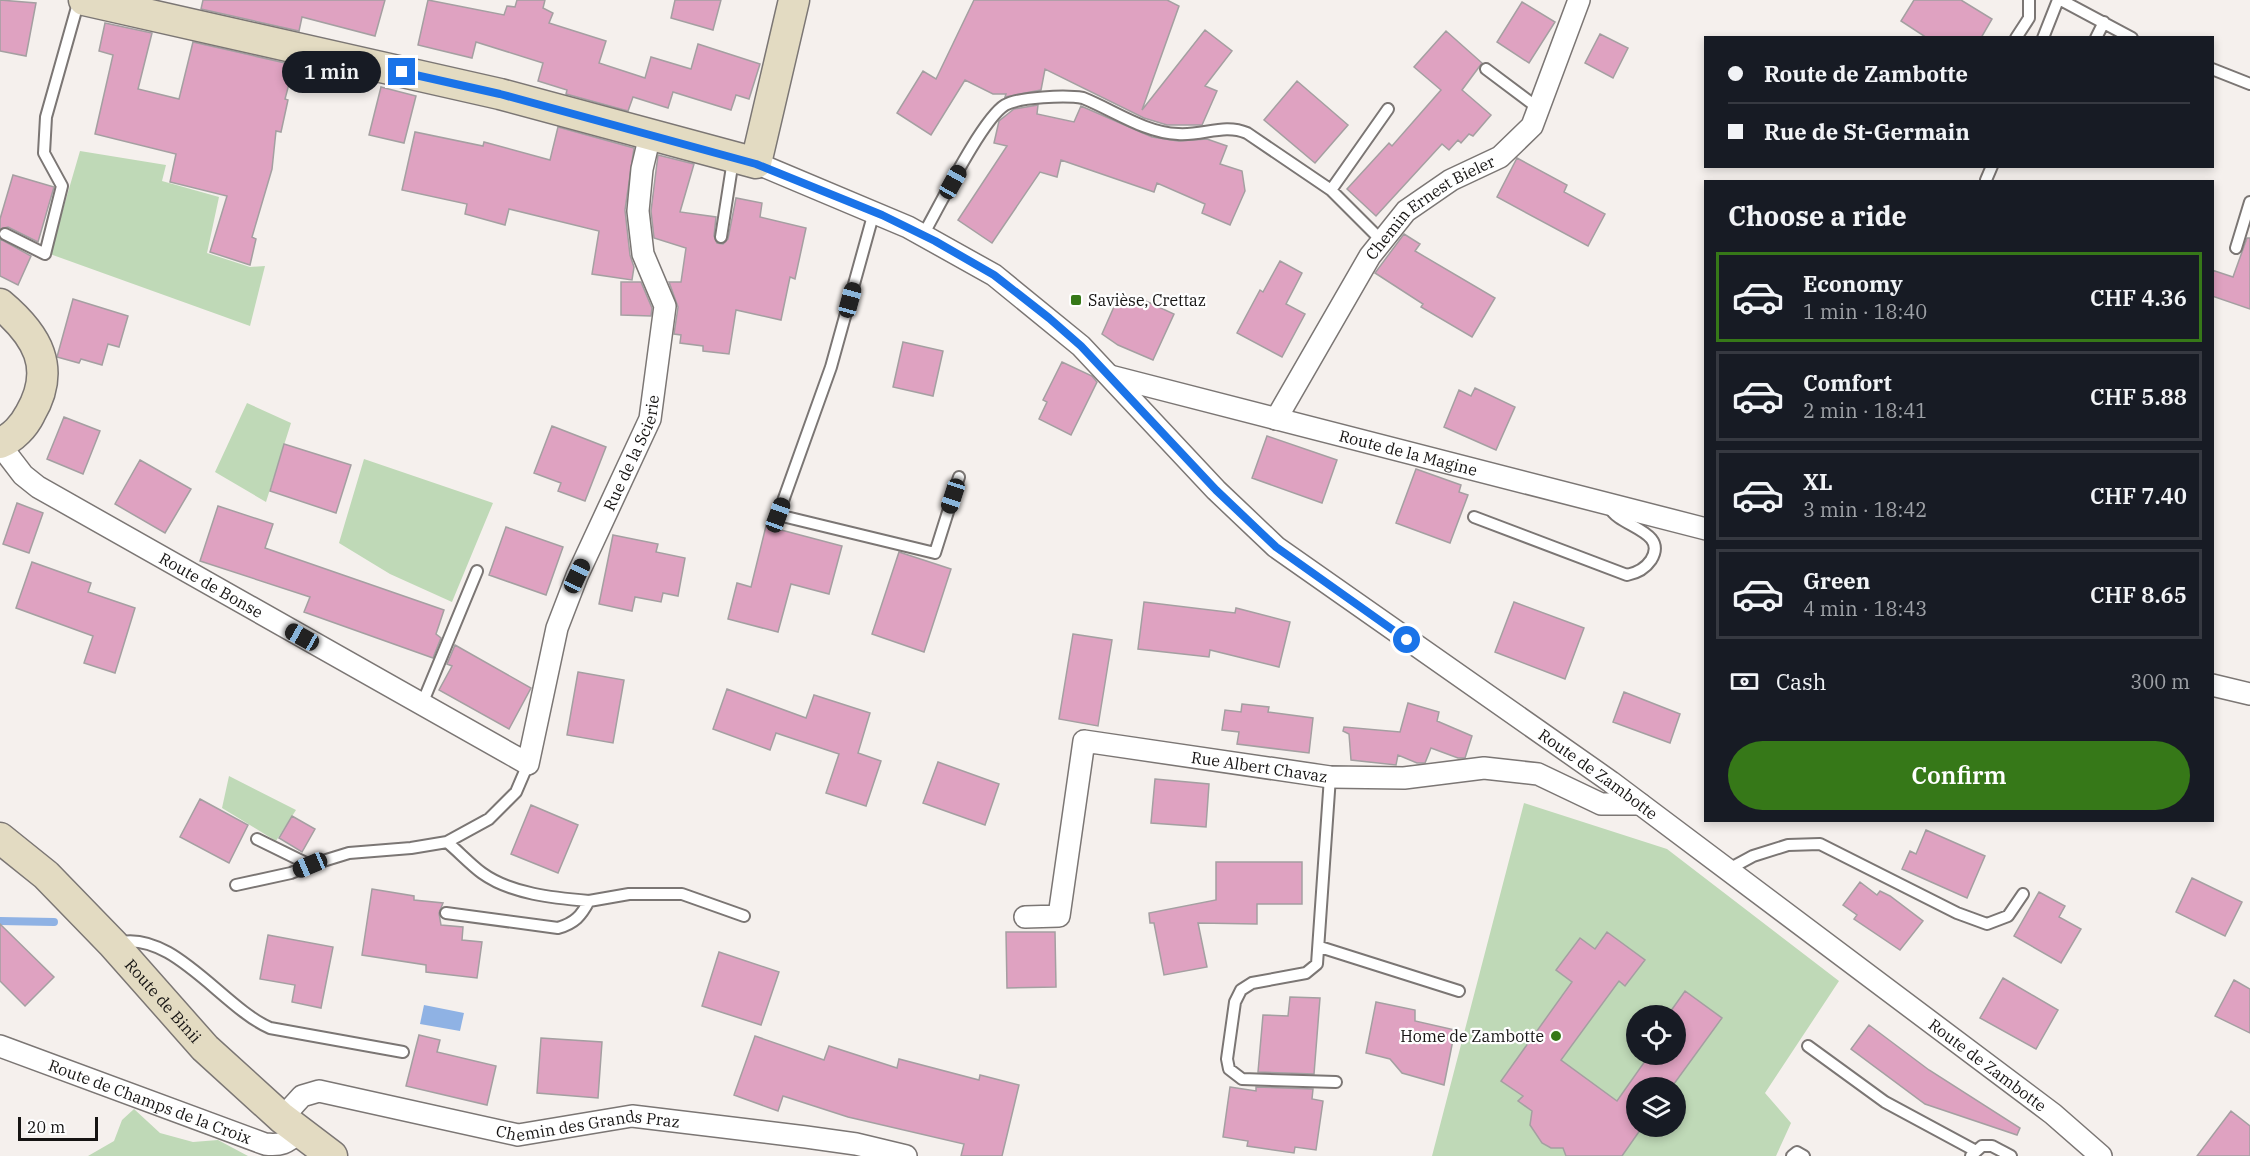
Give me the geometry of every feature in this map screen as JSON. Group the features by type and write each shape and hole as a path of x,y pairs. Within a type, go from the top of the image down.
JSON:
{"street":[{"path":"84,0 500,94 745,160 794,0"},
{"name":"Chemin Ernest Bieler","path":"1276,419 1370,256 1406,211 1451,180 1500,157 1532,126 1579,0"},
{"name":"Rue de la Scierie","path":"528,764 557,628 577,576 650,419 665,306 643,254 638,210 642,169 650,135"},
{"name":"Route de Zambotte","path":"745,160 874,212 923,235 994,275 1049,318 1110,376 1216,490 1276,547 1357,607 1532,724 1729,869 2053,1114 2101,1156"},
{"path":"0,304 16,318 38,350 43,364 44,382 38,401 26,422 8,440 0,444"},
{"name":"Route de la Magine","path":"1110,376 1609,504 1695,522"},
{"name":"Route de Bonse","path":"0,444 22,475 38,487 528,764"},
{"path":"2214,685 2250,694"},
{"name":"Rue Albert Chavaz","path":"1024,917 1059,916 1084,741 1330,777 1404,778 1484,768 1538,774 1601,804 1640,804"},
{"name":"Route de Binii","path":"0,838 46,875 113,944 205,1048 290,1125 332,1156"},
{"name":"Route de Champs de la Croix","path":"0,1046 265,1143 277,1146 289,1141 290,1125"},
{"name":"Chemin des Grands Praz","path":"290,1125 302,1096 319,1090 518,1135 632,1116 856,1144 906,1156"}],"lane":[{"path":"5,234 45,254 62,186 44,153 46,117 79,0"},
{"path":"2017,36 2029,18 2029,0"},
{"path":"2044,36 2060,0 2128,36"},
{"path":"2097,36 2104,22"},
{"path":"1486,69 1538,108"},
{"path":"2214,70 2250,84"},
{"path":"923,235 990,119 1003,106 1015,102 1068,96 1083,98 1152,128 1179,134 1237,129 1267,144 1331,190 1382,241"},
{"path":"1331,190 1388,109"},
{"path":"721,237 745,160"},
{"path":"2236,248 2250,202"},
{"path":"874,212 831,367 778,515 935,553 959,477"},
{"path":"1474,518 1627,575 1643,570 1651,560 1655,549 1653,540 1639,528 1614,514 1609,504"},
{"path":"422,704 477,571"},
{"path":"236,885 291,873 349,853 411,848 447,842 489,819 516,792 528,764"},
{"path":"1330,777 1320,947 1317,964 1312,971 1252,982 1241,990 1235,1002 1227,1059 1229,1069 1242,1079 1336,1082"},
{"path":"257,839 310,865"},
{"path":"447,842 483,874 515,888 557,898 589,901 630,894 682,894 744,916"},
{"path":"1729,869 1753,856 1788,845 1820,844 1957,913 1987,924 2008,915 2023,894"},
{"path":"446,913 558,928 571,924 581,916 589,901"},
{"path":"113,944 131,939 158,947 184,963 251,1020 270,1028 403,1052"},
{"path":"1320,947 1459,991"},
{"path":"1808,1046 1885,1102 1973,1153 1982,1146 1992,1146 2011,1156"},
{"path":"1792,1156 1797,1152 1803,1156"}],"green space":[{"path":"80,151 166,165 162,181 219,197 207,253 250,267 265,266 250,326 50,254"},
{"path":"247,403 291,423 266,502 215,472"},
{"path":"364,459 493,503 452,602 390,574 339,543"},
{"path":"229,776 296,810 276,841 222,808"},
{"path":"1524,803 1667,849 1839,981 1765,1093 1791,1123 1776,1156 1432,1156"},
{"path":"134,1109 160,1133 193,1142 218,1140 248,1156 88,1156 114,1141 122,1120"}],"water":[{"path":"424,1005 464,1013 460,1031 420,1024"}],"building":[{"path":"0,0 36,3 26,56 0,51"},
{"path":"203,0 385,0 375,36 302,17 299,31 201,9"},
{"path":"428,0 504,15 507,6 515,7 517,0 545,0 543,8 553,13 549,23 606,41 599,63 645,78 651,57 691,69 698,44 760,64 749,99 736,95 731,110 673,92 668,108 633,97 628,111 566,94 567,90 538,81 543,63 476,42 472,58 418,45"},
{"path":"675,0 721,0 713,30 671,18"},
{"path":"974,0 1167,0 1179,6 1142,110 1205,30 1232,51 1205,86 1217,91 1202,125 1167,125 1144,118 1045,69 1041,90 1005,97 1006,94 993,94 965,80 931,135 897,113 923,71 936,79"},
{"path":"1914,0 1961,0 1992,19 1982,36 1924,36 1901,21"},
{"path":"1522,2 1555,22 1529,63 1497,42"},
{"path":"105,23 152,33 138,89 179,99 193,42 294,65 285,99 288,100 281,132 276,131 272,169 252,237 256,239 250,265 210,252 227,196 170,182 176,154 95,134 113,55 99,51"},
{"path":"1446,31 1482,63 1462,90 1491,115 1473,136 1469,134 1461,143 1458,140 1449,150 1442,144 1376,216 1347,189 1389,143 1392,146 1441,90 1414,67"},
{"path":"1600,34 1628,48 1613,78 1585,63"},
{"path":"1297,81 1348,125 1315,163 1264,120"},
{"path":"381,87 416,96 404,143 369,135"},
{"path":"1038,105 1037,114 1074,122 1081,106 1152,137 1178,141 1207,139 1227,146 1220,164 1242,171 1245,191 1230,225 1202,213 1205,204 1157,183 1154,192 1061,160 1057,177 1040,172 992,243 958,220 1007,146 994,143 999,121 1014,109"},
{"path":"558,127 634,148 625,210 630,255 634,267 632,280 592,274 599,231 509,209 505,225 465,214 467,204 402,190 415,132 483,146 484,142 550,160"},
{"path":"658,155 694,164 680,212 716,217 714,236 717,243 723,244 728,239 736,198 762,203 760,217 806,228 795,279 790,277 781,320 736,310 729,354 703,351 703,346 680,343 681,335 674,334 678,307 669,282 681,282 686,248 654,238 651,211"},
{"path":"1517,158 1567,185 1564,192 1605,214 1588,246 1497,197"},
{"path":"13,175 54,187 38,242 8,227 0,229 0,219"},
{"path":"1404,234 1420,244 1415,251 1495,298 1472,337 1421,307 1423,304 1375,273"},
{"path":"2247,238 2250,238 2250,309 2214,297 2214,271 2233,277"},
{"path":"0,239 31,256 18,285 0,276"},
{"path":"1280,261 1302,273 1286,304 1305,314 1282,357 1237,333 1260,290 1263,292"},
{"path":"621,282 641,282 652,308 651,316 621,315"},
{"path":"1137,297 1174,314 1153,360 1118,345 1102,334 1117,300 1133,307"},
{"path":"73,299 128,316 119,347 108,344 102,365 81,359 79,363 57,357"},
{"path":"903,342 943,351 933,396 893,387"},
{"path":"1062,362 1092,376 1097,382 1071,435 1039,419 1047,402 1043,400"},
{"path":"1475,388 1515,407 1496,450 1444,427 1459,390 1471,396"},
{"path":"64,417 100,431 83,474 47,459"},
{"path":"552,426 606,447 585,501 558,491 561,483 534,473"},
{"path":"1267,436 1337,460 1322,503 1252,478"},
{"path":"284,444 351,465 336,513 270,491"},
{"path":"140,460 191,489 165,533 115,504"},
{"path":"1416,469 1461,485 1459,492 1468,495 1450,543 1396,523"},
{"path":"17,503 43,513 29,553 3,544"},
{"path":"218,506 273,524 265,548 444,610 436,634 441,638 433,658 304,612 310,597 200,561"},
{"path":"766,526 842,546 829,594 791,584 778,632 728,619 737,583 751,587"},
{"path":"506,527 563,547 546,595 489,575"},
{"path":"613,535 658,544 656,552 685,558 678,596 663,593 661,602 635,597 632,611 599,604"},
{"path":"899,552 951,569 924,652 872,634"},
{"path":"32,562 91,583 88,592 135,608 115,673 84,663 93,636 16,608"},
{"path":"1144,602 1235,613 1236,608 1290,622 1279,667 1210,650 1209,657 1138,649"},
{"path":"1514,602 1584,628 1565,679 1495,652"},
{"path":"1073,634 1112,640 1098,726 1059,719"},
{"path":"455,645 531,688 509,729 439,690 452,666 447,664"},
{"path":"578,672 624,680 613,743 567,735"},
{"path":"727,689 806,718 814,695 870,713 858,753 881,761 866,806 826,793 839,754 776,733 770,750 713,729"},
{"path":"1624,692 1680,714 1670,743 1613,722"},
{"path":"1408,703 1439,712 1437,721 1472,736 1465,758 1458,758 1431,748 1425,763 1417,763 1398,755 1396,765 1351,760 1349,734 1343,731 1344,727 1400,732"},
{"path":"1242,704 1269,707 1268,712 1313,718 1309,753 1237,744 1239,732 1222,730 1225,710 1241,712"},
{"path":"938,762 999,784 985,825 923,803"},
{"path":"1155,779 1209,784 1206,827 1151,823"},
{"path":"200,799 248,825 229,863 180,837"},
{"path":"531,805 578,825 558,873 511,854"},
{"path":"292,816 315,829 302,852 279,838"},
{"path":"1926,830 1985,856 1967,898 1902,869 1910,851 1916,854"},
{"path":"1216,862 1302,862 1302,904 1257,904 1257,924 1198,923 1207,967 1164,975 1154,923 1150,923 1149,913 1216,900"},
{"path":"2192,878 2242,902 2225,936 2176,912"},
{"path":"1860,882 1877,895 1880,891 1890,896 1923,921 1900,950 1854,919 1857,915 1843,905"},
{"path":"372,889 414,896 414,900 443,903 439,913 441,925 463,927 462,940 482,942 477,978 426,972 426,965 362,955"},
{"path":"2039,892 2065,906 2059,917 2081,929 2061,963 2014,936"},
{"path":"0,924 54,977 25,1006 0,981"},
{"path":"1006,932 1055,932 1056,987 1007,988"},
{"name":"Home de Zambotte","path":"1607,932 1645,960 1625,986 1619,981 1561,1060 1617,1101 1626,1088 1626,1137 1635,1137 1622,1156 1566,1156 1563,1148 1551,1148 1542,1143 1530,1125 1532,1111 1518,1101 1523,1096 1501,1081 1572,982 1556,970 1580,938 1595,949"},
{"path":"268,935 333,947 321,1008 292,1002 295,985 260,979"},
{"path":"719,952 779,972 761,1025 702,1006"},
{"path":"2003,978 2058,1010 2036,1049 1980,1018"},
{"path":"2234,980 2250,989 2250,1033 2215,1016"},
{"name":"Home de Zambotte","path":"1685,991 1722,1018 1679,1077 1634,1077 1642,1065 1686,1065 1686,1005 1675,1005"},
{"path":"1290,997 1320,998 1314,1074 1258,1072 1263,1015 1288,1016"},
{"path":"1376,1002 1415,1010 1415,1021 1455,1030 1444,1085 1402,1073 1390,1059 1366,1053"},
{"path":"1869,1025 1929,1070 2020,1128 2017,1135 1925,1104 1851,1049"},
{"path":"419,1035 440,1040 437,1052 496,1066 487,1105 406,1086"},
{"path":"755,1036 824,1060 829,1046 897,1068 899,1059 979,1080 980,1075 1019,1085 1002,1156 961,1156 964,1144 848,1117 783,1096 778,1111 734,1095"},
{"path":"541,1038 602,1042 598,1098 537,1093"},
{"path":"1230,1087 1256,1091 1256,1087 1313,1089 1312,1099 1323,1101 1316,1150 1295,1147 1294,1153 1247,1146 1248,1141 1223,1137"},
{"path":"2231,1111 2250,1126 2250,1156 2197,1156"}],"waterway":[{"path":"0,921 54,922"}],"place":[{"name":"Savièse, Crettaz","path":"1076,300"},
{"name":"Home de Zambotte","path":"1556,1036"}],"route":[{"path":"402,72 500,94 734,157 882,215 935,241 994,275 1049,318 1081,346 1216,490 1276,547 1350,602 1407,640"}]}
